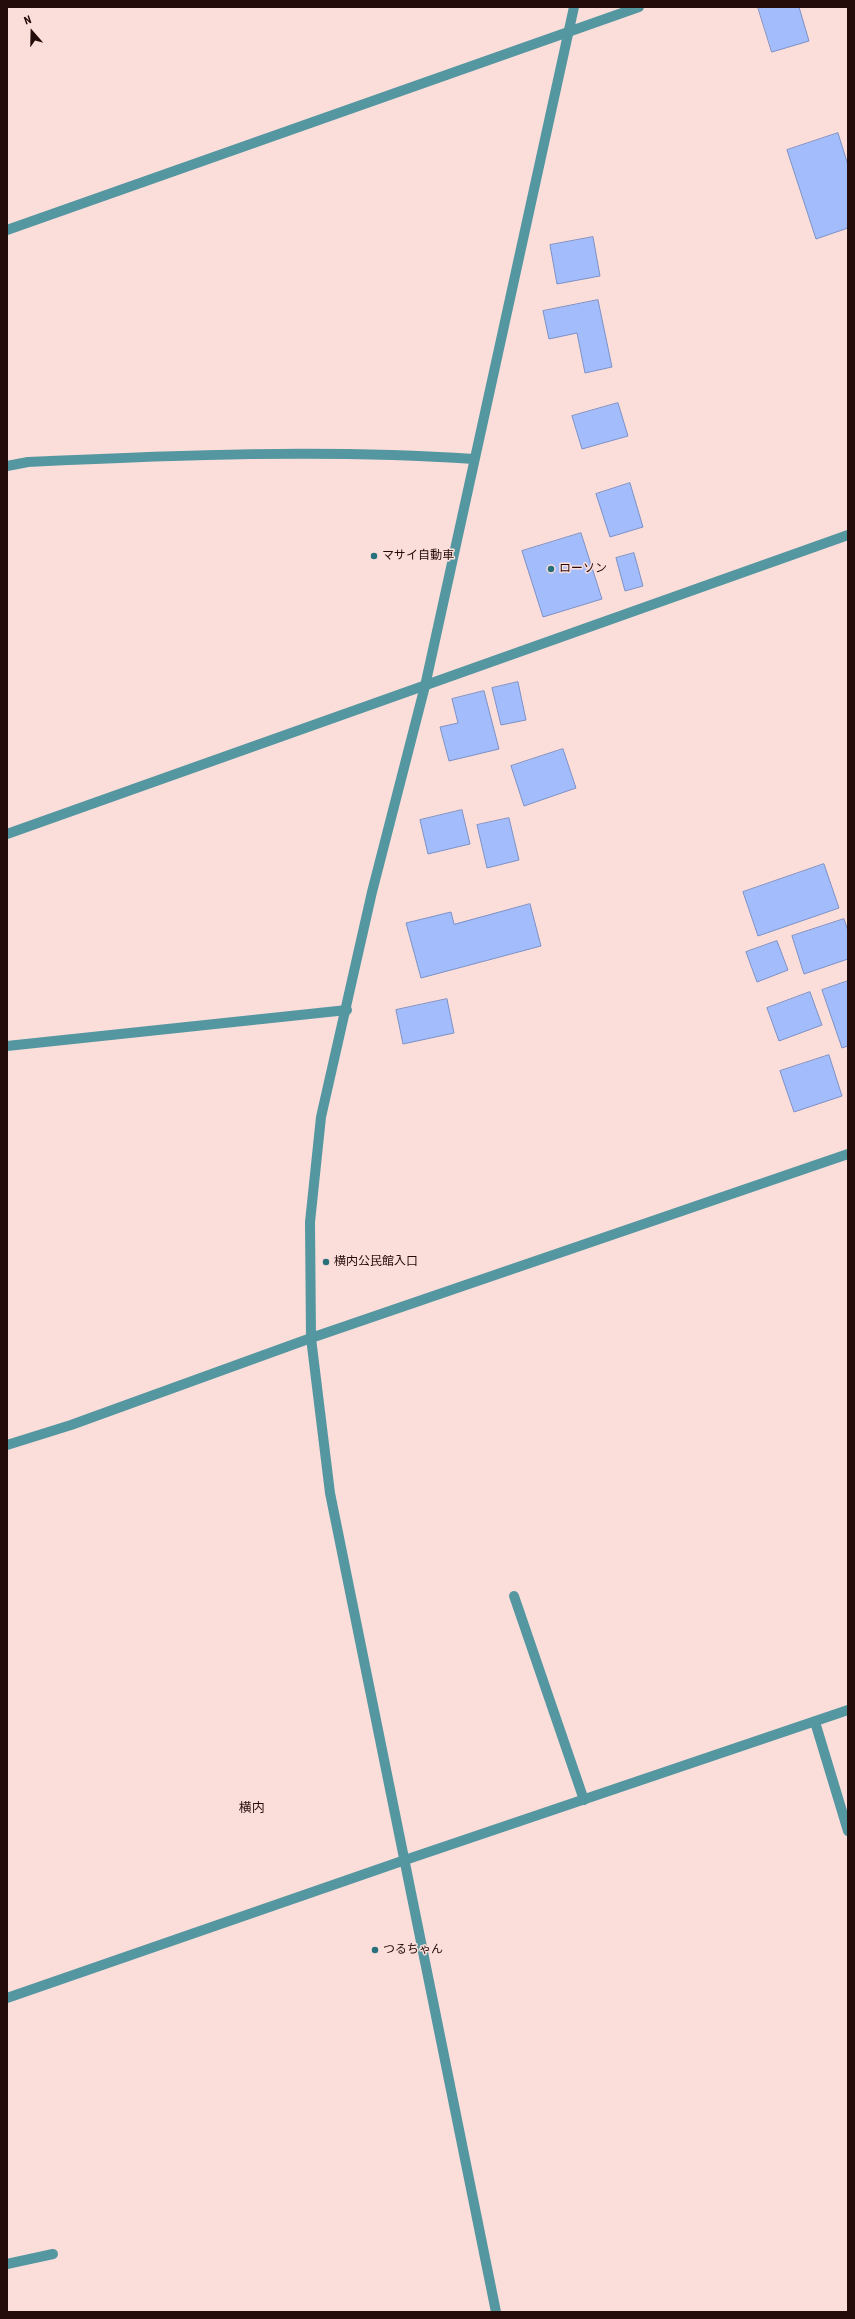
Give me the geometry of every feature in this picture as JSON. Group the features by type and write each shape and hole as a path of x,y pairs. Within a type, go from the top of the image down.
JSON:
{"street":[{"path":"496,2312 330,1493 311,1338 310,1222 321,1116 347,1010 372,892 425,686 474,459 570,32 574,7"},
{"path":"7,230 640,7"},
{"path":"7,466 28,462 210,454 398,454 474,459"},
{"path":"7,834 848,535"},
{"path":"7,1046 347,1010"},
{"path":"7,1445 71,1425 311,1338 848,1154"},
{"path":"514,1596 584,1800"},
{"path":"7,1998 405,1860 848,1710"},
{"path":"815,1722 848,1830"},
{"path":"7,2264 53,2254"}],"building":[{"path":"758,7 799,7 809,41 772,52"},
{"path":"838,133 848,165 848,228 816,239 787,150"},
{"path":"593,237 600,276 557,284 550,245"},
{"path":"598,300 612,367 585,373 577,333 549,339 543,311"},
{"path":"618,403 628,436 582,449 572,416"},
{"path":"630,483 643,527 610,537 596,494"},
{"path":"581,533 602,599 543,617 522,551"},
{"path":"634,553 643,586 625,591 616,558"},
{"path":"518,682 526,720 501,725 492,688"},
{"path":"484,691 499,749 449,761 440,727 458,723 452,699"},
{"path":"563,749 576,788 524,806 511,766"},
{"path":"462,810 470,844 428,854 420,820"},
{"path":"509,818 519,860 487,868 477,825"},
{"path":"824,864 839,908 758,936 743,892"},
{"path":"530,904 541,946 421,978 406,923 451,912 454,924"},
{"path":"844,919 848,931 848,959 804,974 792,936"},
{"path":"777,941 788,970 757,982 746,952"},
{"path":"848,981 848,1046 842,1048 822,990"},
{"path":"810,992 822,1025 779,1041 767,1008"},
{"path":"447,999 454,1033 403,1044 396,1010"},
{"path":"829,1055 842,1096 794,1112 780,1071"}],"place":[{"name":"マサイ自動車","path":"374,556"},
{"name":"ローソン","path":"551,569"},
{"name":"横内公民館入口","path":"326,1262"},
{"name":"つるちゃん","path":"375,1950"}],"district":[{"name":"横内","path":"252,1809"}]}
